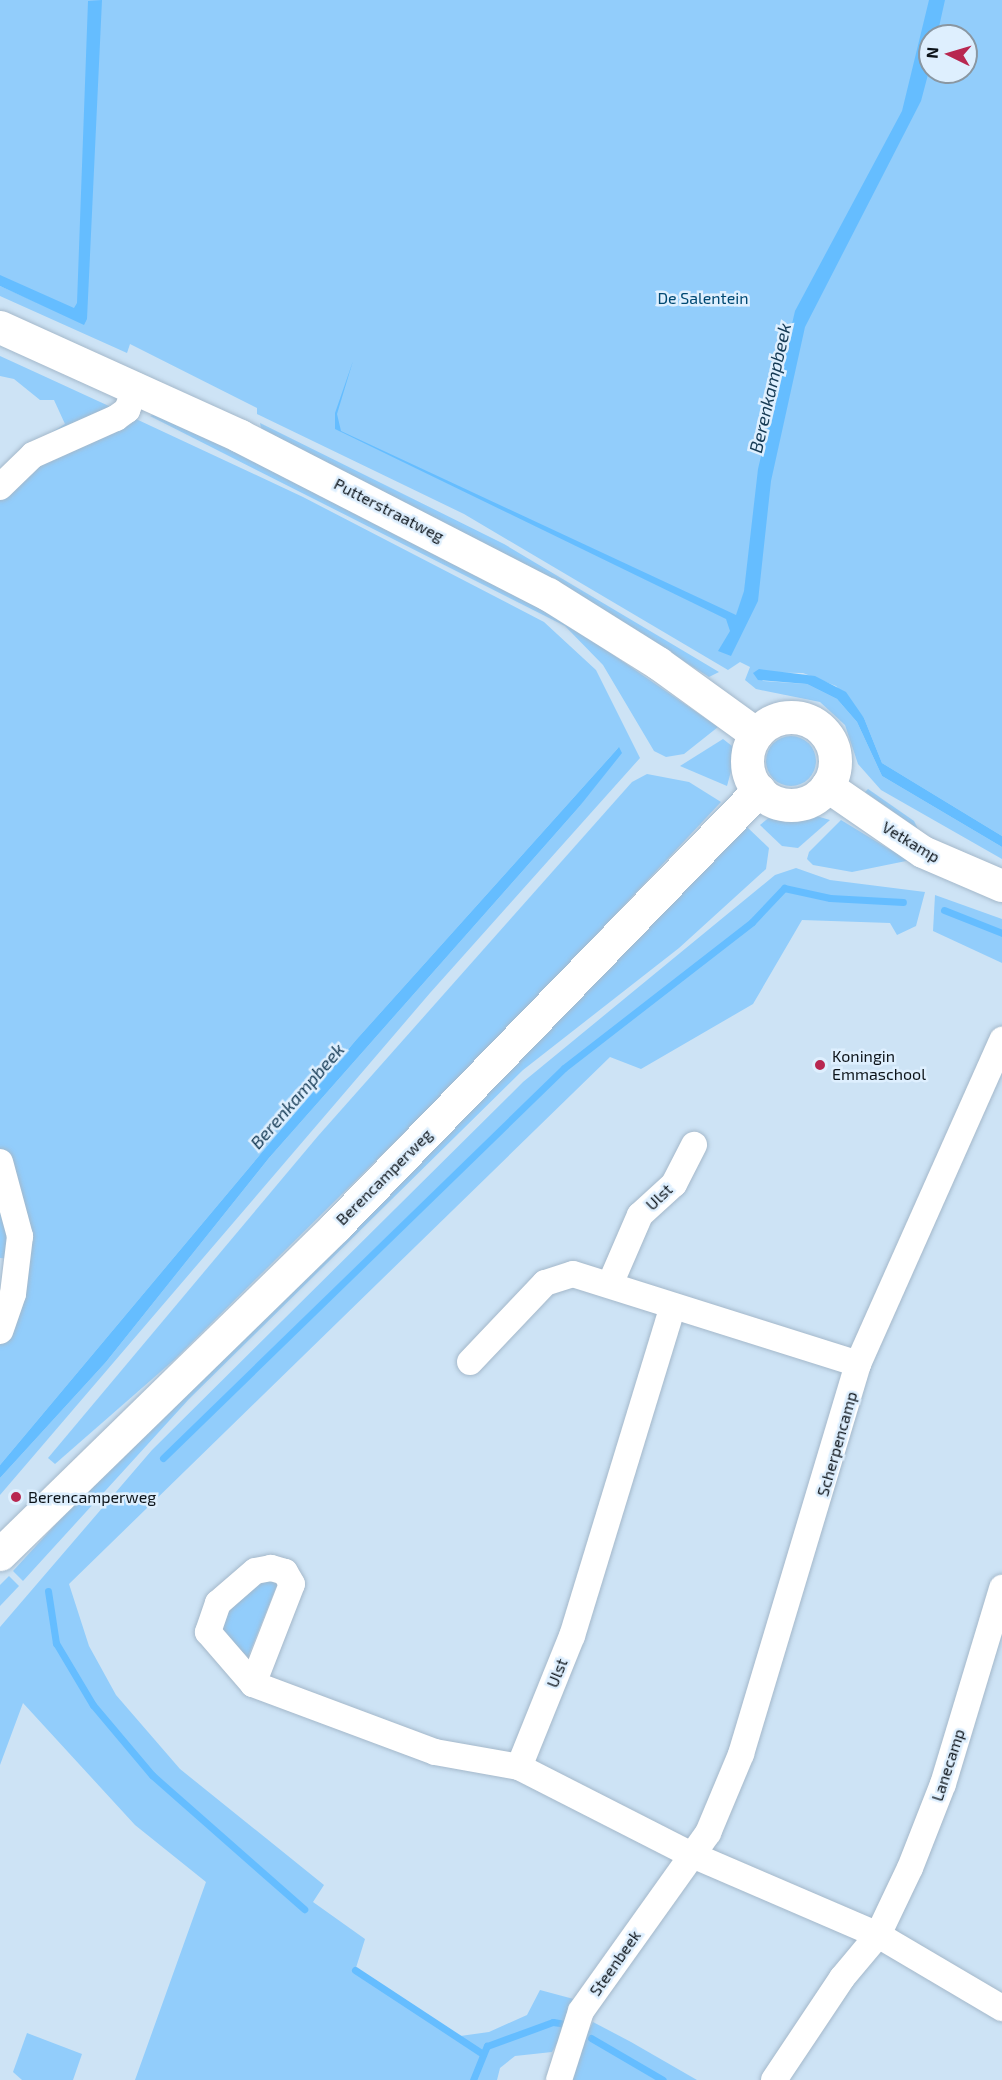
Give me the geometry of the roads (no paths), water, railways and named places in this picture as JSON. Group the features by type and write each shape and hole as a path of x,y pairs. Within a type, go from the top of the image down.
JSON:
{"main road":[{"name":"Putterstraatweg","path":"0,327 136,386 548,594 658,663 756,734"},
{"path":"792,717 820,727 835,760 827,786 815,798 794,804 771,800 759,790 747,760 756,734 768,723 792,717"},
{"name":"Berencamperweg","path":"0,1554 343,1219 759,790"}],"street":[{"path":"0,487 33,455 116,418 127,410 136,386"},
{"name":"Vetkamp","path":"827,786 923,852 1002,886"},
{"name":"Scherpencamp","path":"690,1854 708,1833 763,1696 858,1364 1002,1040"},
{"name":"Ulst","path":"610,1282 640,1215 674,1184 694,1145"},
{"path":"0,1162 20,1236 13,1294 0,1331"},
{"path":"470,1362 545,1283 573,1274 610,1282 672,1309 858,1364"},
{"name":"Ulst","path":"519,1767 572,1636 672,1309"},
{"name":"Lanecamp","path":"878,1935 943,1784 1002,1588"},
{"path":"253,1684 435,1752 519,1767 690,1854 878,1935 1002,2008"},
{"name":"Steenbeek","path":"559,2080 581,2011 690,1854"},
{"path":"774,2080 842,1978 878,1935"}],"waterway":[{"path":"163,1458 564,1068 752,922 784,888 830,898 903,902"},
{"path":"944,910 1002,933"},
{"path":"48,1591 56,1643 93,1705 152,1775 304,1909"},
{"path":"355,1970 483,2054"},
{"path":"473,2080 487,2046 553,2022 565,2024"},
{"path":"591,2038 663,2080"}],"place":[{"name":"Koningin Emmaschool","path":"820,1065"},
{"name":"Berencamperweg","path":"16,1497"}],"park label":[{"name":"De Salentein","path":"703,298"}],"water label":[{"name":"Berenkampbeek","path":"770,388"},
{"name":"Berenkampbeek","path":"297,1096"}]}
